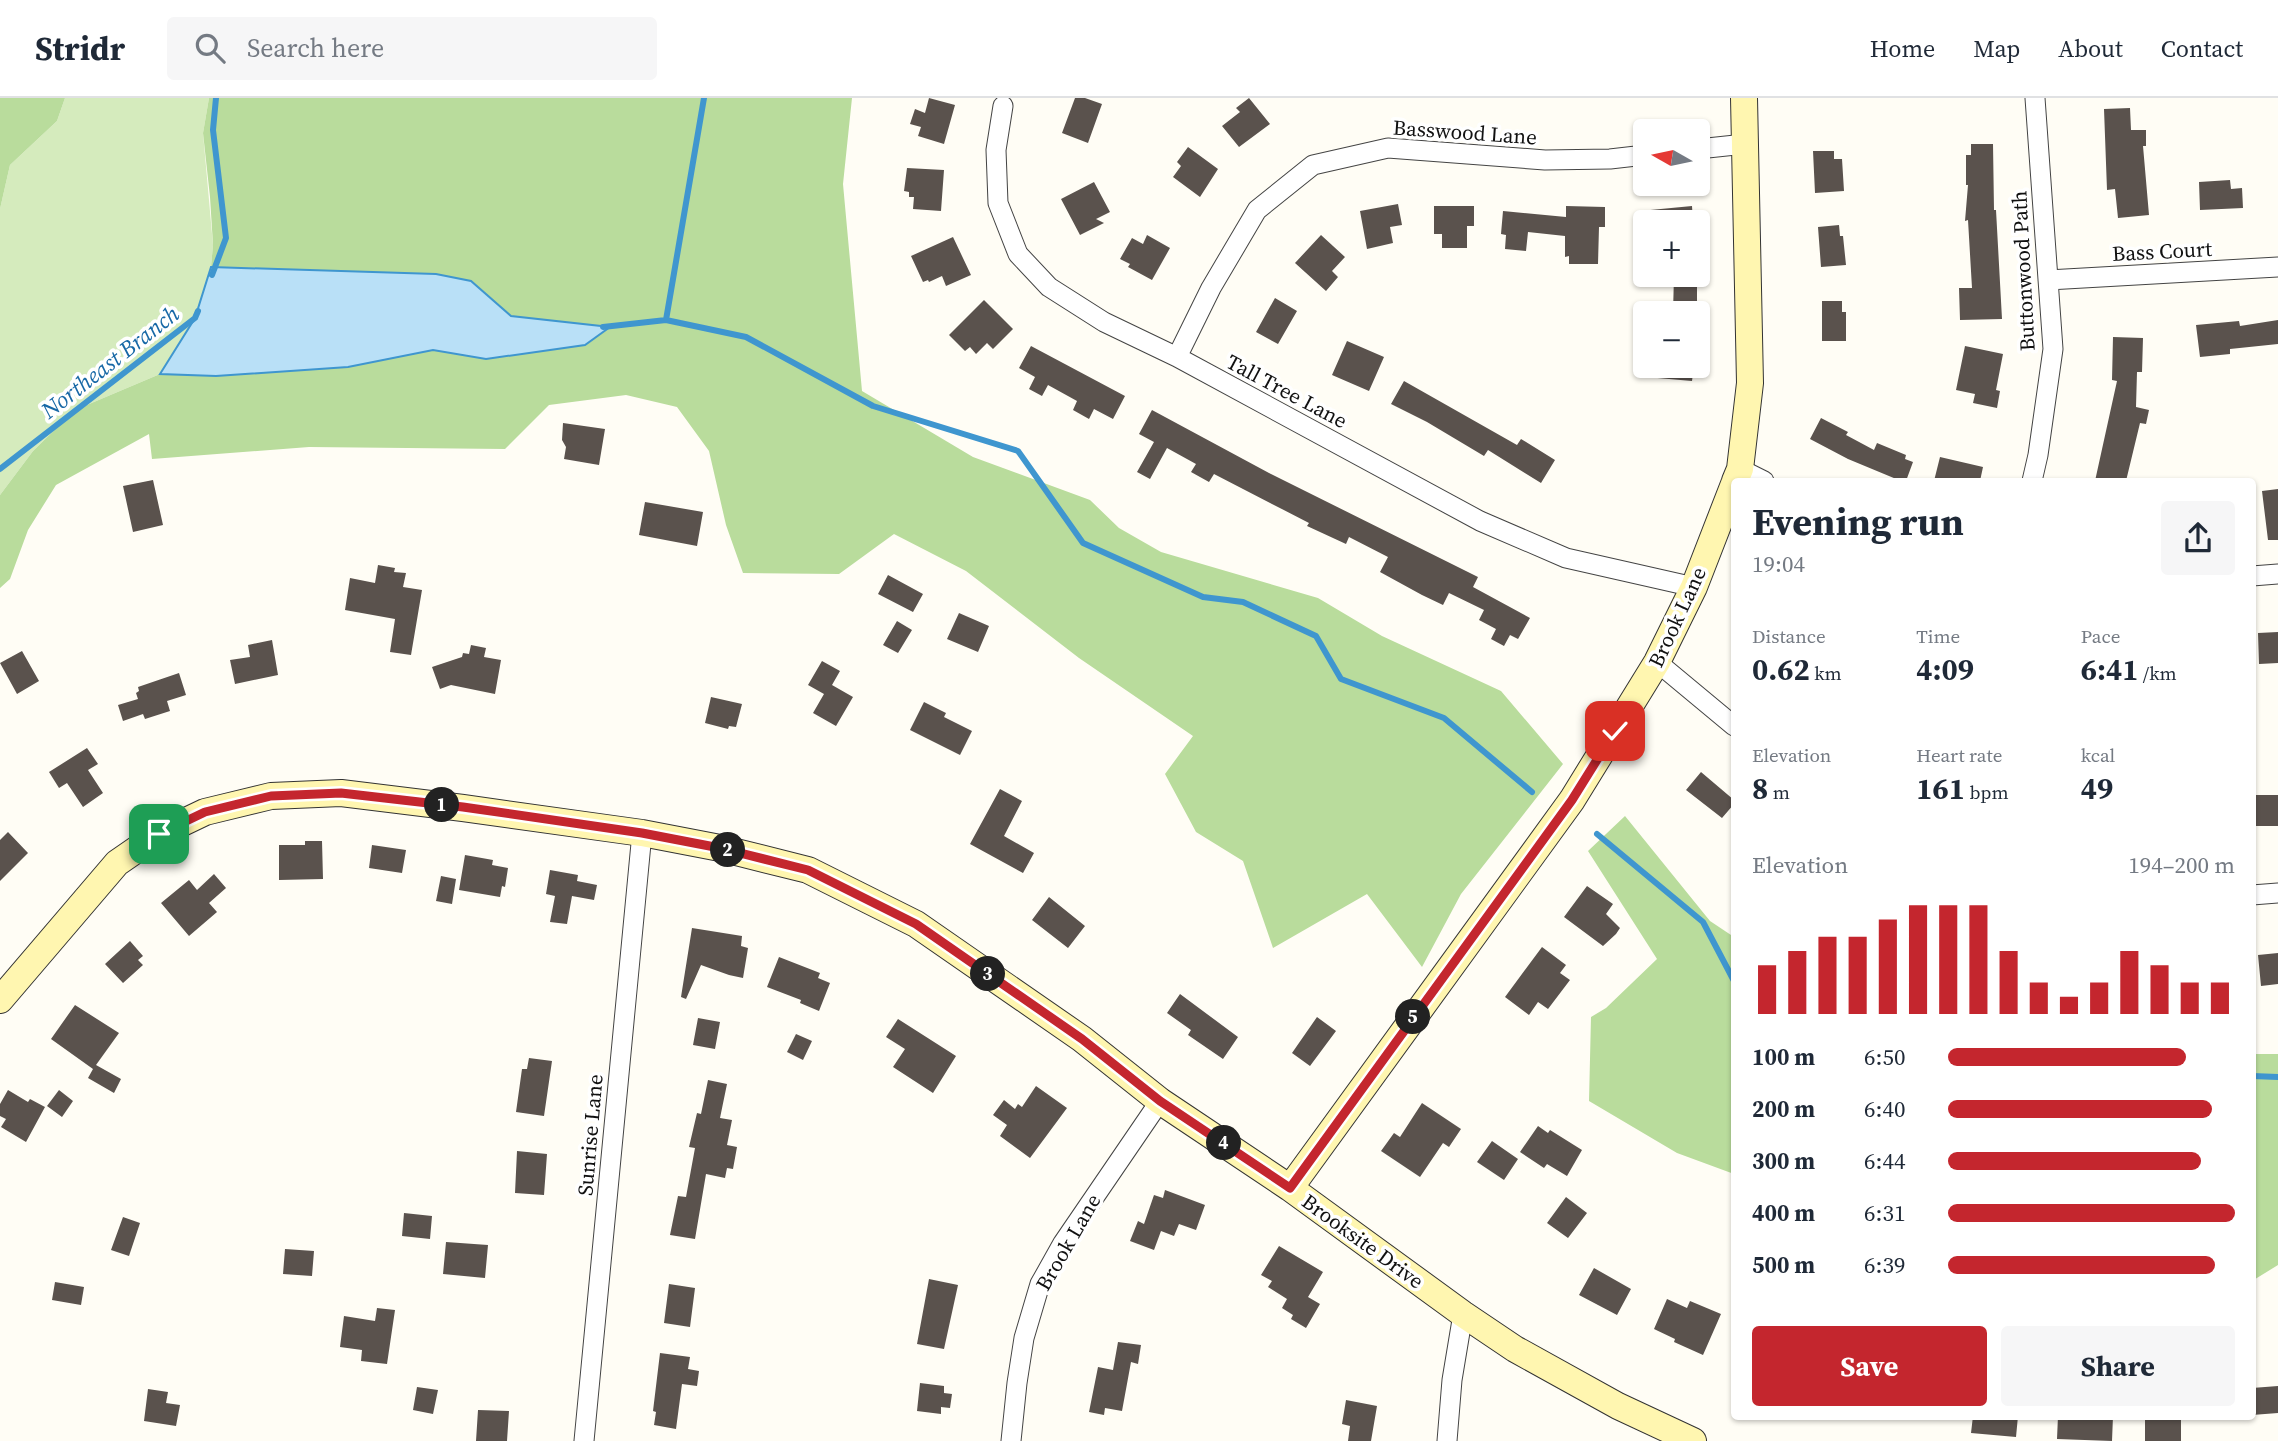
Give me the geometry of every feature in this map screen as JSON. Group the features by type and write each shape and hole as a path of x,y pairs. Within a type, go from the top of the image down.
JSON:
{"street":[{"name":"Brook Lane","path":"1737,478 1750,383 1744,98"},
{"name":"Buttonwood Path","path":"2033,478 2053,349 2035,98"},
{"name":"Tall Tree Lane","path":"1003,106 996,150 998,203 1018,254 1049,287 1104,322 1177,357 1480,521 1566,558 1694,587"},
{"path":"1710,148 1745,144"},
{"name":"Basswood Lane","path":"1177,357 1211,288 1257,211 1313,165 1388,148 1545,160 1633,156"},
{"name":"Bass Court","path":"2048,279 2278,267"},
{"name":"Brook Lane","path":"1290,1188 1572,800 1657,662 1694,587 1731,493"},
{"path":"2256,576 2278,575"},
{"path":"1657,662 1731,724"},
{"name":"Brooksite Drive","path":"0,1000 117,863 159,834 205,812 271,796 341,793 463,807 642,833 720,848 808,870 916,924 1082,1039 1160,1101 1290,1188 1515,1349 1618,1406 1693,1441"},
{"name":"Sunrise Lane","path":"584,1441 642,833"},
{"path":"2256,895 2278,893"},
{"name":"Brook Lane","path":"1011,1441 1024,1338 1040,1284 1063,1242 1160,1101"},
{"path":"1447,1441 1452,1380 1463,1314"}],"green space":[{"path":"0,98 65,98 57,121 10,165 0,209"},
{"path":"65,98 209,98 203,133 213,245 211,267 195,318 160,374 75,410 33,451 0,495 0,209 10,165 57,121"},
{"path":"209,98 852,98 843,184 862,391 973,457 1090,500 1119,528 1161,552 1318,598 1382,636 1501,691 1563,764 1461,894 1422,967 1367,894 1273,948 1243,861 1196,832 1165,774 1193,736 1079,658 966,571 894,534 839,574 743,573 726,525 709,451 677,407 626,395 549,405 505,449 309,447 152,459 149,434 56,485 28,530 10,579 0,588 0,495 33,451 75,410 160,374 216,376 348,367 433,350 486,359 609,328 511,316 471,281 436,274 211,267 213,245 203,133"},
{"path":"1625,816 1710,921 1731,935 1731,1173 1677,1153 1589,1101 1591,1017 1606,1008 1657,959 1588,851"},
{"path":"2256,1054 2278,1054 2278,1265 2256,1279"}],"water":[{"path":"211,267 436,274 471,281 511,316 610,327 585,345 486,359 433,350 348,367 216,376 160,374 195,318"}],"building":[{"path":"929,98 955,105 944,144 918,136 921,127 910,124 915,109 925,113"},
{"path":"1075,98 1085,98 1102,104 1088,143 1062,133"},
{"path":"1249,98 1270,124 1239,147 1222,126 1240,112 1236,108"},
{"path":"2130,108 2131,130 2146,130 2146,146 2143,146 2149,215 2118,218 2115,189 2107,190 2104,109"},
{"path":"1971,144 1993,144 1994,210 2002,319 1960,320 1959,288 1972,288 1968,220 1965,221 1968,185 1966,155 1971,155"},
{"path":"1188,147 1218,169 1200,197 1173,177 1181,166 1177,162"},
{"path":"1813,151 1834,151 1834,159 1842,159 1844,191 1815,193"},
{"path":"907,168 944,170 941,211 913,209 914,197 909,197 909,192 904,191"},
{"path":"2230,180 2231,189 2242,188 2243,208 2200,210 2199,182"},
{"path":"1094,182 1110,212 1096,219 1104,223 1080,235 1061,199"},
{"path":"1398,204 1402,225 1390,227 1393,243 1367,249 1360,211"},
{"path":"1434,206 1474,206 1474,226 1467,226 1467,248 1442,248 1442,234 1434,234"},
{"path":"1566,206 1605,207 1605,227 1599,227 1598,264 1569,264 1569,256 1565,257 1565,236 1528,232 1526,251 1505,249 1506,235 1501,234 1503,211 1566,217"},
{"path":"1692,206 1692,210 1650,210"},
{"path":"1839,225 1846,265 1821,267 1818,227"},
{"path":"1147,235 1170,248 1152,280 1128,267 1130,264 1120,259 1132,238 1143,244"},
{"path":"1321,235 1345,257 1332,271 1338,277 1326,291 1295,263"},
{"path":"953,237 971,275 946,286 942,276 923,282 911,256"},
{"path":"1674,287 1697,287 1697,301 1673,301"},
{"path":"1275,298 1297,311 1278,344 1256,332"},
{"path":"984,300 1013,329 993,349 987,343 976,354 970,347 965,351 949,335"},
{"path":"1822,301 1842,301 1842,312 1846,312 1846,341 1822,341"},
{"path":"2278,320 2278,344 2230,349 2230,354 2200,357 2196,325 2239,321 2240,326"},
{"path":"2113,337 2143,338 2142,372 2137,372 2136,407 2149,410 2146,424 2140,423 2127,478 2096,478 2117,381 2112,380"},
{"path":"1347,341 1384,357 1369,391 1332,375"},
{"path":"1031,346 1125,396 1113,419 1094,409 1089,419 1073,410 1077,401 1048,385 1042,396 1029,389 1035,377 1019,368"},
{"path":"1965,346 2003,354 1996,390 2000,391 1997,408 1973,403 1975,394 1956,390"},
{"path":"1658,378 1692,378 1692,381"},
{"path":"1404,381 1517,445 1521,439 1555,460 1541,483 1488,450 1484,456 1391,404"},
{"path":"1152,410 1269,473 1478,577 1473,587 1530,618 1518,639 1510,635 1504,646 1491,639 1496,629 1479,620 1484,610 1449,593 1443,605 1422,595 1380,572 1388,557 1349,537 1346,544 1307,526 1309,523 1214,474 1209,482 1191,472 1196,464 1167,448 1150,479 1137,472 1154,442 1139,434"},
{"path":"1821,418 1874,450 1877,443 1906,455 1905,459 1913,462 1907,478 1894,478 1810,439"},
{"path":"563,423 605,429 599,465 564,459 566,447 562,440"},
{"path":"1940,457 1983,467 1981,478 1935,478"},
{"path":"153,480 163,525 133,532 123,486"},
{"path":"2278,489 2278,540 2268,540 2262,491"},
{"path":"645,502 703,512 697,546 639,535"},
{"path":"378,565 395,568 394,572 406,573 403,587 422,590 411,655 390,652 395,619 345,610 350,578 375,583"},
{"path":"888,575 923,594 913,612 878,594"},
{"path":"959,613 989,626 978,652 947,639"},
{"path":"897,621 912,630 898,653 883,645"},
{"path":"2278,632 2278,663 2259,664 2258,633"},
{"path":"272,640 278,675 235,684 230,660 250,657 248,645"},
{"path":"471,645 486,648 484,657 501,660 495,694 451,685 440,689 432,667 462,657 463,653 469,654"},
{"path":"22,651 39,681 17,694 0,663"},
{"path":"822,661 840,671 832,685 853,697 836,726 813,713 824,694 808,685"},
{"path":"179,673 186,695 167,701 170,711 145,719 143,714 123,721 118,705 138,699 138,687"},
{"path":"711,697 742,704 736,727 729,726 728,729 705,723"},
{"path":"924,702 946,713 944,717 972,731 960,755 910,730"},
{"path":"87,748 98,764 88,770 103,793 83,807 67,783 59,788 49,772"},
{"path":"1701,772 1731,797 1731,808 1722,818 1686,790"},
{"path":"1000,789 1022,801 1004,836 1034,853 1023,873 970,844"},
{"path":"2256,795 2278,795 2278,826 2256,826"},
{"path":"8,832 28,853 0,881 0,840"},
{"path":"305,841 322,841 323,879 279,880 279,845 305,845"},
{"path":"372,845 406,850 402,873 369,868"},
{"path":"465,855 493,860 492,865 508,868 505,887 502,886 500,897 459,890"},
{"path":"550,870 578,875 577,881 597,885 594,900 572,896 567,924 550,922 555,896 546,894"},
{"path":"214,874 226,888 209,903 217,912 189,936 161,903 189,880 197,890"},
{"path":"441,876 456,879 452,904 436,901"},
{"path":"1587,886 1613,904 1606,914 1620,928 1603,946 1564,917"},
{"path":"1049,897 1085,926 1068,948 1032,920"},
{"path":"692,928 742,936 741,946 748,948 743,978 701,965 686,999 681,997"},
{"path":"130,941 143,956 138,960 143,965 123,983 105,964"},
{"path":"1542,947 1566,965 1560,973 1570,980 1548,1009 1538,1002 1529,1015 1505,997"},
{"path":"2278,953 2278,984 2261,986 2258,955"},
{"path":"779,957 820,973 818,978 830,983 819,1011 800,1003 801,1000 767,987"},
{"path":"1180,994 1238,1037 1223,1059 1188,1035 1191,1030 1167,1013"},
{"path":"75,1005 119,1033 96,1065 121,1079 114,1093 88,1078 93,1069 51,1039"},
{"path":"1317,1017 1336,1031 1310,1066 1292,1053"},
{"path":"698,1018 720,1022 715,1049 693,1045"},
{"path":"898,1019 956,1056 933,1093 893,1067 905,1049 886,1037"},
{"path":"796,1034 812,1041 803,1060 787,1052"},
{"path":"529,1058 552,1061 544,1116 516,1112 522,1069 527,1069"},
{"path":"708,1080 727,1084 720,1118 732,1120 727,1145 737,1147 733,1169 727,1168 725,1178 706,1174 695,1239 670,1235 678,1196 686,1197 695,1148 689,1147 697,1113 701,1114"},
{"path":"1036,1086 1067,1108 1030,1158 1000,1136 1007,1125 993,1115 1004,1100 1015,1109 1018,1104 1022,1107"},
{"path":"8,1090 28,1102 30,1099 45,1107 26,1142 1,1127 6,1119 0,1116 0,1104"},
{"path":"59,1090 73,1101 62,1117 47,1106"},
{"path":"1422,1103 1461,1129 1449,1147 1443,1143 1420,1177 1381,1151 1394,1133 1400,1137"},
{"path":"1538,1126 1548,1133 1550,1130 1582,1150 1567,1176 1547,1164 1544,1168 1520,1152"},
{"path":"1492,1141 1518,1159 1504,1180 1477,1162"},
{"path":"517,1151 547,1154 544,1195 515,1193"},
{"path":"1165,1190 1205,1205 1196,1230 1179,1224 1174,1236 1161,1231 1154,1250 1130,1241 1138,1221 1144,1224 1154,1195 1163,1198"},
{"path":"1566,1197 1587,1213 1568,1238 1547,1223"},
{"path":"404,1213 432,1216 430,1239 402,1236"},
{"path":"123,1217 140,1223 129,1256 111,1250"},
{"path":"446,1242 488,1245 485,1278 443,1274"},
{"path":"1279,1246 1323,1272 1308,1297 1320,1304 1306,1328 1291,1319 1293,1315 1282,1308 1287,1299 1268,1287 1272,1281 1261,1275"},
{"path":"285,1249 314,1251 312,1276 283,1274"},
{"path":"1594,1268 1631,1289 1617,1315 1579,1295"},
{"path":"929,1279 958,1285 944,1349 917,1344"},
{"path":"55,1282 84,1287 81,1305 52,1300"},
{"path":"669,1284 695,1288 690,1327 664,1323"},
{"path":"1667,1299 1687,1308 1690,1301 1721,1314 1703,1355 1674,1342 1675,1339 1654,1329"},
{"path":"377,1308 395,1310 387,1364 361,1361 362,1350 340,1347 344,1316 375,1321"},
{"path":"1118,1342 1141,1345 1138,1364 1131,1362 1122,1411 1105,1408 1104,1415 1089,1412 1098,1367 1113,1370"},
{"path":"660,1353 690,1357 688,1369 699,1371 697,1386 682,1384 676,1429 654,1425 656,1412 653,1411"},
{"path":"920,1383 944,1386 944,1393 952,1394 950,1408 941,1407 941,1414 917,1411"},
{"path":"2278,1386 2278,1413 2256,1415 2256,1388"},
{"path":"417,1387 438,1390 433,1414 413,1410"},
{"path":"148,1389 168,1392 166,1403 180,1405 176,1426 144,1421"},
{"path":"1346,1400 1377,1406 1371,1441 1348,1441 1350,1426 1342,1424"},
{"path":"478,1410 509,1411 507,1441 476,1441"},
{"path":"1973,1420 2018,1420 2016,1437 1971,1433"},
{"path":"2058,1420 2113,1420 2112,1441 2057,1439"},
{"path":"2145,1420 2181,1420 2181,1441 2145,1441"}],"waterway":[{"name":"Northeast Branch","path":"212,275 226,238 213,130 216,98"},
{"path":"603,327 666,320 704,98"},
{"name":"Northeast Branch","path":"0,469 195,318 198,311"},
{"path":"666,320 746,337 873,406 1018,451 1083,543 1203,597 1243,602 1316,636 1341,679 1444,718 1532,792"},
{"path":"1597,834 1703,922 1731,975"},
{"path":"2256,1076 2278,1077"}],"route":[{"path":"159,834 205,812 271,796 341,793 463,807 642,833 720,848 808,870 916,924 1082,1039 1160,1101 1290,1188 1572,800 1615,731"}]}
